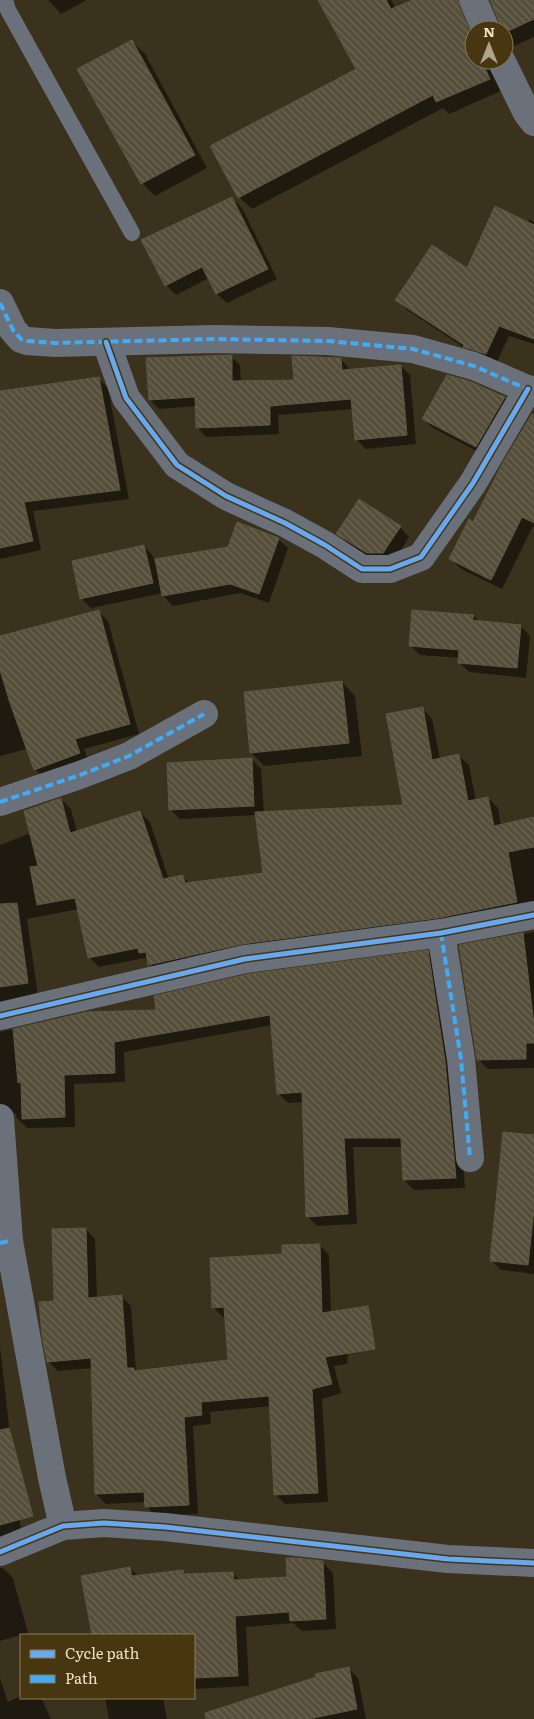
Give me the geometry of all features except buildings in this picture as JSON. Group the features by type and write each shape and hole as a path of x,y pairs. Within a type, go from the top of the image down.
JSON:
{"street":[{"path":"473,0 482,20"},
{"path":"506,70 527,113 534,122"},
{"path":"0,303 13,330 21,339 27,341 55,344 106,342 214,339 309,341 413,349 474,366 531,391 473,483 421,557 390,569 362,569 325,544 226,496 177,465 126,398 106,342"},
{"path":"0,802 129,756 204,714"},
{"path":"0,1016 245,959 441,934 534,915"},
{"path":"441,934 462,1059 470,1158"},
{"path":"0,1118 4,1242 63,1526"},
{"path":"0,1552 63,1526 104,1523 165,1527 448,1560 534,1563"}],"lane":[{"path":"5,0 8,10 132,233"}],"marked path":[{"path":"0,303 13,330 21,339 27,341 55,343 214,339 328,341 413,349 474,366 532,391"},
{"path":"0,802 129,756 204,714"},
{"path":"441,933 461,1059 470,1158"},
{"path":"0,1243 9,1241"}],"cycle path":[{"path":"106,342 126,398 177,465 226,496 285,523 325,545 362,569 390,569 421,557 473,483 528,389"},
{"path":"0,1016 245,959 441,933 534,915"},
{"path":"0,1552 63,1526 104,1523 165,1527 448,1559 534,1563"}]}
